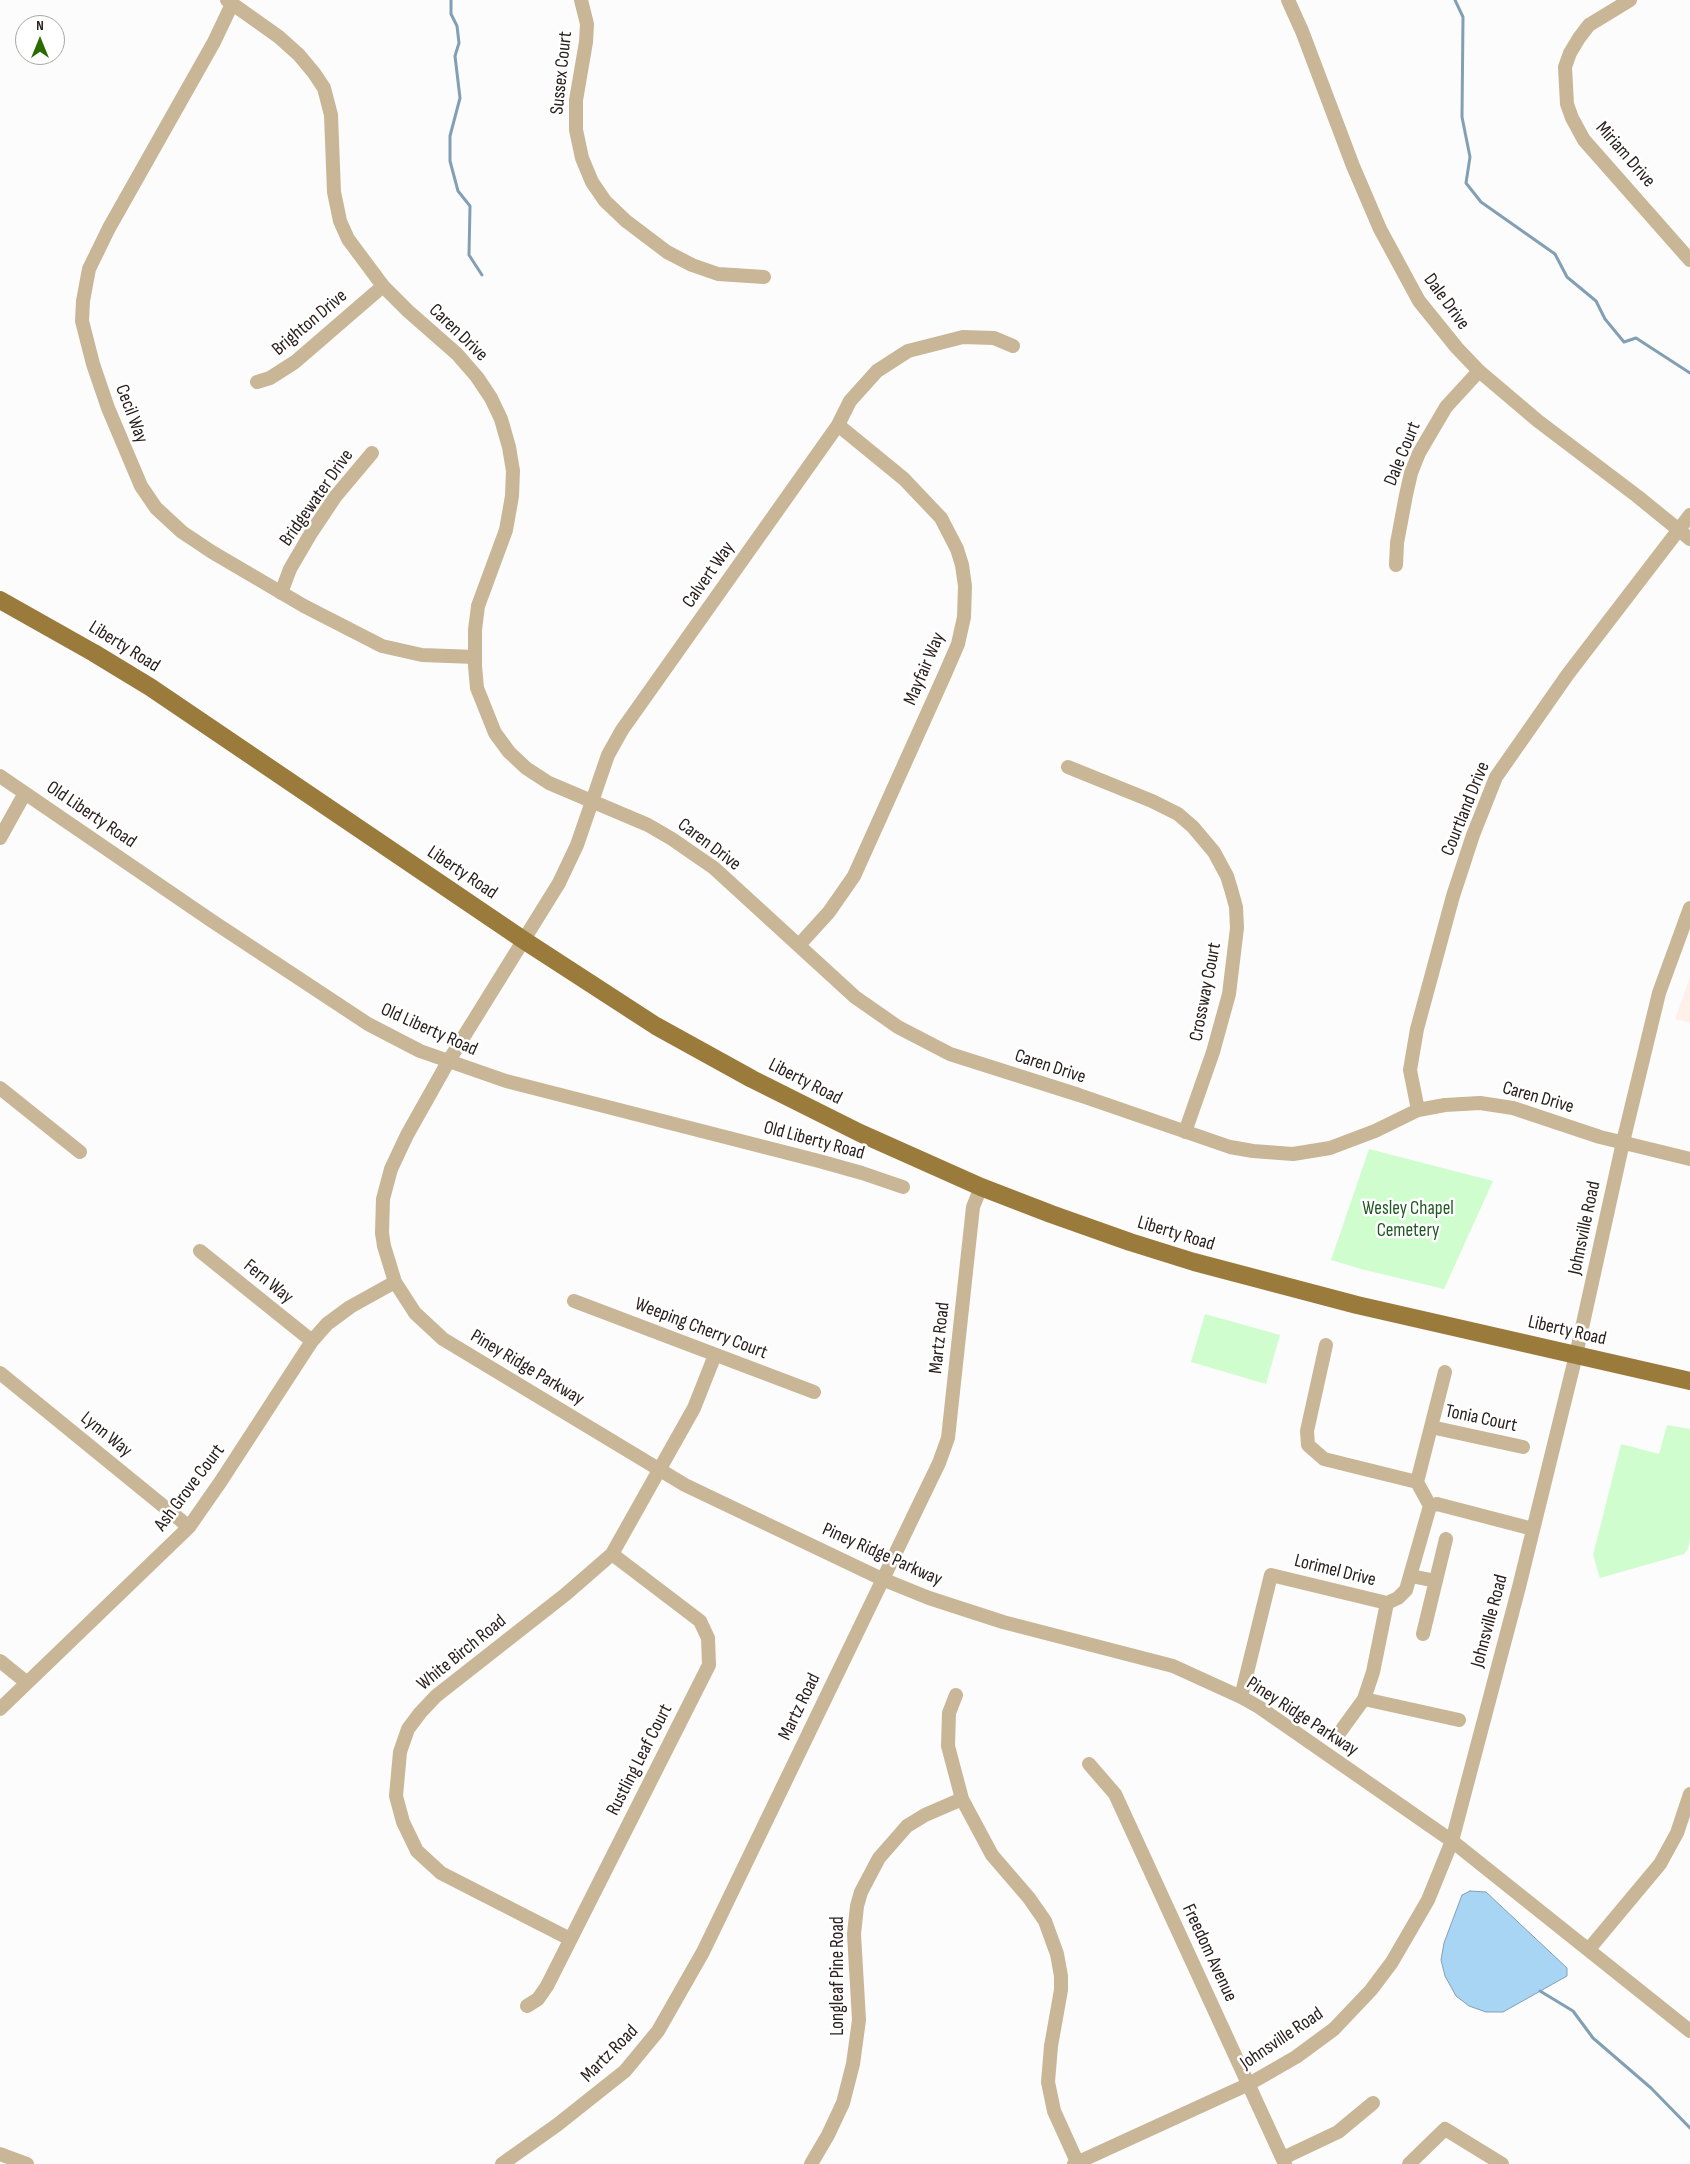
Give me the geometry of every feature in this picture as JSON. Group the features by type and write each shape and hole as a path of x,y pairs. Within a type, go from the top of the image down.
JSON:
{"main road":[{"name":"Liberty Road","path":"0,600 94,652 150,688 525,941 656,1026 717,1061 860,1134 981,1187 1122,1239 1238,1275 1357,1305 1690,1381"}],"street":[{"name":"Sussex Court","path":"581,0 586,24 586,42 576,100 576,130 582,158 592,182 605,202 626,221 667,252 692,265 718,274 764,277"},
{"name":"Dale Drive","path":"1288,0 1302,31 1353,166 1391,251 1419,301 1457,348 1479,371 1544,426 1690,539"},
{"name":"Miriam Drive","path":"1630,0 1590,25 1579,38 1565,67 1567,104 1584,140 1689,258"},
{"name":"Caren Drive","path":"229,2 286,43 304,61 324,88 332,115 334,192 340,221 348,239 382,286 408,312 457,354 477,377 491,398 501,419 510,447 512,471 509,513 499,550 478,606 474,657 477,688 495,733 509,752 526,768 549,783 648,825 690,851 714,868 855,997 883,1018 927,1044 950,1054 1079,1095 1230,1147 1271,1153 1294,1154 1330,1148 1375,1131 1418,1110 1466,1103 1495,1104 1623,1142 1690,1159"},
{"name":"Cecil Way","path":"229,2 214,42 109,228 93,261 85,288 82,321 93,364 108,408 135,475 149,499 164,517 182,532 281,593 382,646 422,655 474,657"},
{"name":"Brighton Drive","path":"257,382 270,378 294,362 382,286"},
{"name":"Calvert Way","path":"525,941 568,866 608,755 622,730 838,425 850,401 889,362 908,351 963,337 994,338 1013,346"},
{"name":"Dale Court","path":"1396,565 1397,543 1411,473 1446,407 1479,371"},
{"name":"Mayfair Way","path":"798,944 829,912 854,876 958,644 964,617 965,586 962,564 957,548 941,518 904,479 838,425"},
{"name":"Bridgewater Drive","path":"281,593 290,569 311,533 335,498 372,453"},
{"name":"Courtland Drive","path":"1418,1110 1410,1070 1417,1029 1453,896 1473,835 1496,776 1568,674 1690,515"},
{"name":"Crossway Court","path":"1068,767 1152,801 1178,814 1194,827 1214,852 1232,889 1236,907 1237,928 1229,994 1214,1052 1186,1132"},
{"name":"Old Liberty Road","path":"0,776 212,921 368,1024 403,1043 448,1062 506,1081 862,1173 903,1187"},
{"path":"0,838 25,793"},
{"name":"Johnsville Road","path":"1076,2164 1249,2084 1296,2057 1334,2029 1371,1990 1392,1962 1409,1936 1428,1900 1452,1841 1533,1529 1576,1355 1623,1142 1659,993 1690,908"},
{"name":"Piney Ridge Parkway","path":"525,941 448,1062 397,1154 386,1184 382,1208 384,1246 395,1282 415,1313 443,1339 685,1485 882,1579 929,1598 1003,1622 1173,1666 1241,1697 1291,1728 1452,1841 1690,2031"},
{"path":"0,1088 80,1152"},
{"name":"Martz Road","path":"502,2164 607,2087 640,2055 658,2031 703,1952 939,1463 948,1438 973,1207 981,1187"},
{"name":"Fern Way","path":"200,1251 312,1341"},
{"name":"Ash Grove Court","path":"0,1708 189,1527 312,1341 327,1324 350,1306 395,1282"},
{"name":"Weeping Cherry Court","path":"574,1301 814,1392"},
{"path":"1326,1345 1307,1431 1308,1445 1324,1459 1417,1482 1430,1506 1437,1504 1533,1529"},
{"name":"White Birch Road","path":"570,1939 440,1873 417,1851 403,1822 396,1796 400,1752 408,1729 420,1712 436,1696 566,1594 612,1554 694,1408 715,1355"},
{"name":"Tonia Court","path":"1417,1482 1445,1372"},
{"name":"Lynn Way","path":"0,1373 189,1527"},
{"name":"Tonia Court","path":"1431,1427 1523,1447"},
{"name":"Lorimel Drive","path":"1241,1697 1272,1575 1387,1603 1398,1598 1406,1590 1430,1506"},
{"path":"1423,1634 1446,1539"},
{"name":"Rustling Leaf Court","path":"527,2006 538,1999 546,1986 709,1665 708,1638 700,1621 612,1554"},
{"path":"1411,1576 1436,1582"},
{"path":"1340,1732 1364,1699 1373,1672 1387,1603"},
{"path":"0,1661 26,1682"},
{"path":"956,1695 949,1713 948,1746 962,1799 992,1854 1040,1912 1053,1940 1061,1976 1061,1990 1051,2046 1048,2082 1054,2111 1076,2164"},
{"path":"1364,1699 1459,1720"},
{"name":"Freedom Avenue","path":"1089,1764 1115,1794 1284,2161"},
{"path":"1589,1949 1660,1864 1677,1833 1690,1794"},
{"name":"Longleaf Pine Road","path":"811,2164 828,2135 843,2103 853,2064 859,2020 854,1934 857,1906 861,1892 879,1858 907,1826 924,1814 962,1799"},
{"path":"1284,2161 1338,2132 1373,2103"},
{"path":"1409,2164 1445,2129 1502,2164"},
{"path":"0,2154 28,2164"}],"shaded area":[{"path":"1690,977 1690,1023 1675,1019"}],"green space":[{"name":"Wesley Chapel Cemetery","path":"1369,1149 1493,1181 1444,1289 1331,1260"},
{"path":"1205,1314 1280,1335 1266,1384 1191,1362"},
{"path":"1667,1425 1690,1429 1690,1540 1688,1549 1684,1554 1600,1578 1593,1555 1621,1444 1659,1454"}],"water":[{"path":"1470,1891 1486,1892 1567,1968 1567,1976 1503,2012 1486,2012 1469,2006 1456,1996 1445,1976 1441,1960 1444,1943 1462,1895"}],"waterway":[{"path":"451,0 451,14 457,26 459,43 455,56 460,98 450,136 450,161 458,191 470,206 469,255 482,275"},
{"path":"1455,0 1463,17 1462,117 1470,157 1466,183 1481,202 1555,254 1567,277 1596,301 1605,319 1624,342 1636,338 1690,373"},
{"path":"1540,1991 1573,2011 1593,2038 1651,2088 1690,2128"}]}
